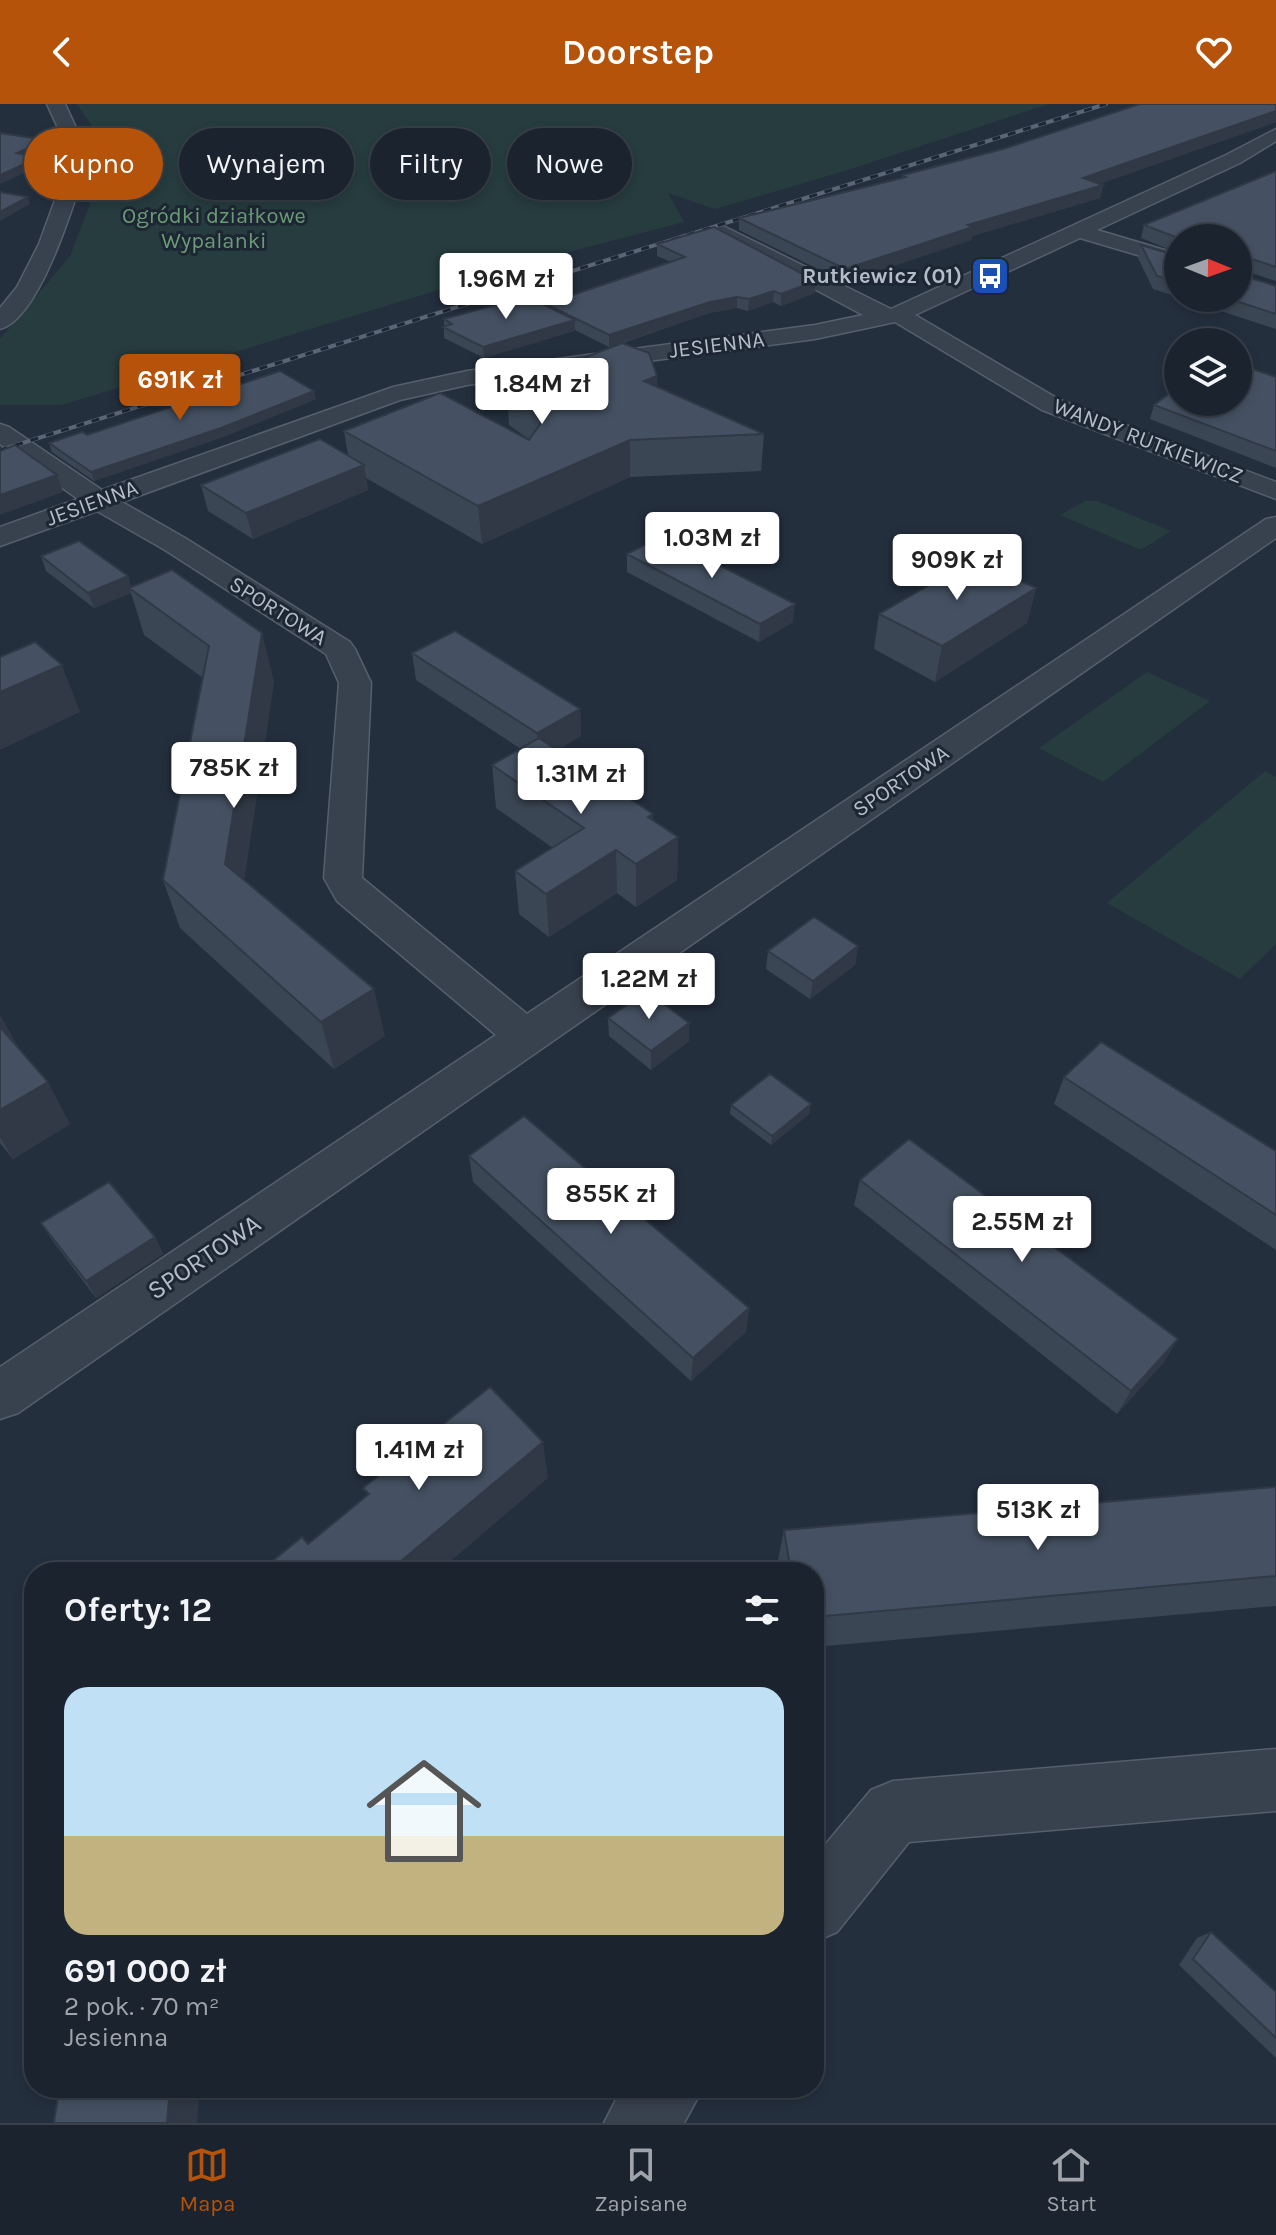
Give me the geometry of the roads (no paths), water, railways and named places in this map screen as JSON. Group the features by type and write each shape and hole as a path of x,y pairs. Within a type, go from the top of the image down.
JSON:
{"street":[{"path":"0,322 14,308 53,236 80,156 56,104"},
{"name":"JESIENNA","path":"0,537 393,394 467,378 815,332 892,316 1233,159 1276,134"},
{"path":"1080,231 1164,257"},
{"name":"WANDY RUTKIEWICZ","path":"723,232 892,316 1051,405 1276,491"},
{"name":"SPORTOWA","path":"0,432 98,500 175,544 339,649 355,683 343,878 350,892 526,1036"},
{"name":"SPORTOWA","path":"0,1396 1276,525"},
{"path":"824,1897 893,1812 1276,1780"},
{"path":"639,2123 660,2098"}],"railway":[{"path":"0,450 1106,104"}],"place":[{"name":"Rutkiewicz (01)","path":"990,276"}],"park label":[{"name":"Ogródki działkowe Wypalanki","path":"214,228"}]}
